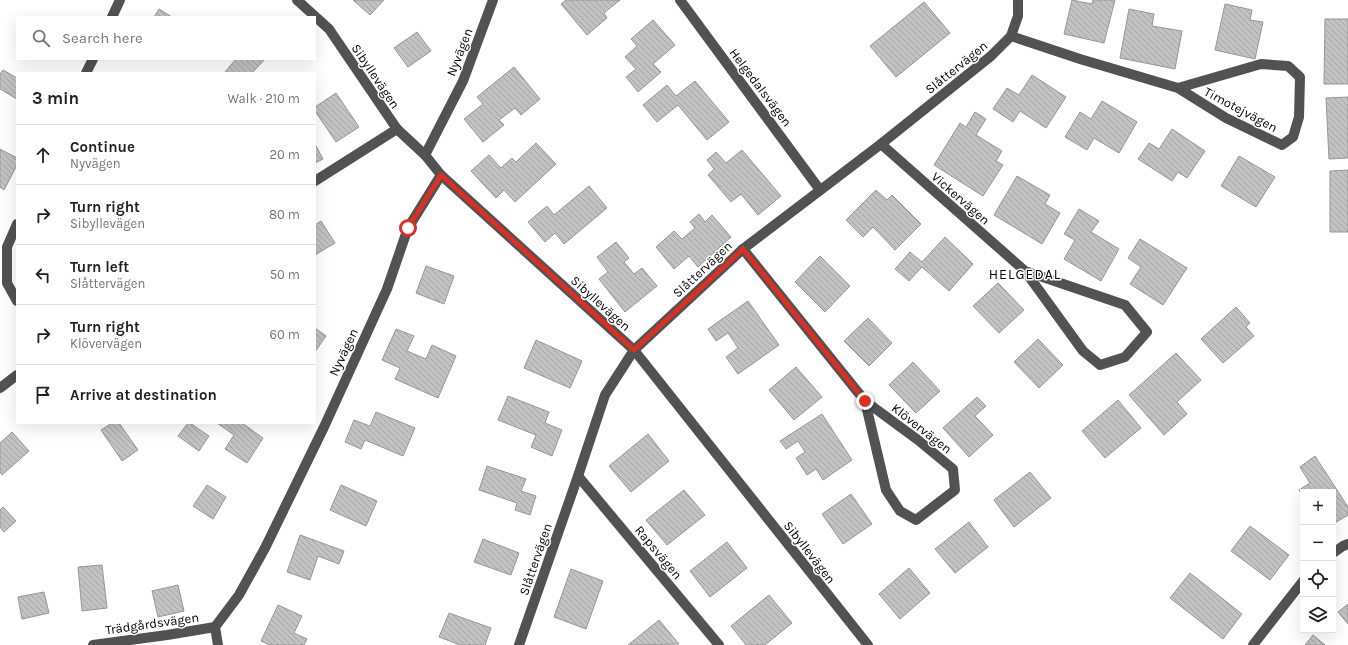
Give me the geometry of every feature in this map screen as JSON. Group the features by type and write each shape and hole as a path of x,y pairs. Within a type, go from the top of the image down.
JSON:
{"street":[{"path":"112,16 120,0"},
{"name":"Sibyllevägen","path":"297,0 315,16"},
{"name":"Nyvägen","path":"425,155 463,81 493,0"},
{"name":"Helgedalsvägen","path":"680,0 820,190"},
{"name":"Slåttervägen","path":"519,645 605,395 634,350 743,249 881,144 990,56 1011,36 1018,16 1018,0"},
{"name":"Sibyllevägen","path":"316,17 329,29 397,129 425,155 441,175 634,350 868,645"},
{"name":"Timotejvägen","path":"1011,36 1080,59 1178,88 1226,118 1282,145 1293,137 1299,117 1300,77 1288,66 1261,64 1178,88"},
{"path":"86,72 92,60"},
{"path":"316,180 397,129"},
{"name":"Vickervägen","path":"881,144 1025,271 1083,351 1100,366 1125,357 1146,332 1125,305 1025,271"},
{"name":"Nyvägen","path":"215,627 239,595 265,548 324,427 387,289 408,228 441,175"},
{"path":"16,226 6,247 7,283 16,298"},
{"name":"Klövervägen","path":"743,249 865,401 918,440 953,469 955,490 916,520 900,511 886,490 865,401"},
{"path":"0,388 16,376"},
{"name":"Rapsvägen","path":"578,476 720,645"},
{"path":"1336,551 1348,544"},
{"path":"1254,645 1300,585"},
{"path":"215,627 218,645"},
{"name":"Trädgårdsvägen","path":"93,645 215,627"}],"building":[{"path":"353,0 384,0 370,15"},
{"path":"566,0 620,0 604,13 607,18 587,35 561,4"},
{"path":"1072,0 1092,4 1093,0 1115,0 1104,43 1064,34"},
{"path":"924,2 950,33 896,77 870,46"},
{"path":"1225,4 1252,10 1250,20 1263,22 1255,59 1215,50"},
{"path":"159,9 170,16 155,16"},
{"path":"1129,9 1154,14 1152,26 1182,31 1175,69 1120,58"},
{"path":"1325,19 1348,19 1348,84 1324,84"},
{"path":"653,20 675,45 653,64 661,72 638,92 626,77 636,69 625,57 637,46 631,39"},
{"path":"417,32 431,51 408,67 394,48"},
{"path":"235,60 264,60 253,72 225,72"},
{"path":"514,67 540,99 521,115 515,108 499,120 504,125 483,142 464,119 483,104 477,97"},
{"path":"3,70 16,77 16,98 0,89 0,74"},
{"path":"1032,75 1066,97 1046,128 1020,111 1013,122 993,109 1007,88 1019,95"},
{"path":"695,81 729,122 707,140 678,105 657,122 643,105 667,85 676,96"},
{"path":"336,93 359,127 336,142 316,112 316,106"},
{"path":"1348,97 1348,158 1329,159 1326,98"},
{"path":"1102,101 1137,122 1119,153 1094,138 1087,150 1065,137 1080,112 1091,119"},
{"path":"975,112 986,119 976,135 1002,151 996,161 1003,165 983,196 934,165 960,123 966,127"},
{"path":"1172,129 1205,151 1187,178 1178,172 1172,181 1138,159 1149,143 1159,149"},
{"path":"536,143 556,164 515,202 504,190 496,198 471,171 489,155 501,168 512,158 516,162"},
{"path":"316,146 323,159 316,162"},
{"path":"0,149 16,157 16,167 4,190 0,187"},
{"path":"742,150 781,196 758,215 741,194 731,202 708,175 714,169 707,160 716,152 726,163"},
{"path":"1239,156 1275,177 1256,207 1221,186"},
{"path":"1348,170 1348,232 1330,232 1330,171"},
{"path":"1017,176 1050,195 1045,204 1060,213 1042,244 994,215"},
{"path":"589,186 607,208 564,244 555,233 545,242 528,222 547,206 554,215"},
{"path":"876,190 887,200 892,195 921,224 895,250 873,227 863,237 846,220"},
{"path":"1079,209 1099,221 1091,232 1119,249 1101,281 1064,259 1075,240 1064,234"},
{"path":"699,214 705,222 712,215 731,237 698,267 689,256 674,269 656,247 674,231 682,239 695,228 690,222"},
{"path":"321,221 335,243 316,254 316,224"},
{"path":"945,237 973,264 949,291 922,267 909,281 895,269 910,252 922,262"},
{"path":"1140,239 1187,268 1163,305 1130,284 1141,267 1128,258"},
{"path":"616,242 629,258 624,262 634,274 642,268 657,286 625,312 599,279 608,272 597,257"},
{"path":"820,256 850,286 825,312 795,282"},
{"path":"426,266 454,276 444,304 416,293"},
{"path":"998,283 1024,310 999,333 973,306"},
{"path":"748,301 779,345 738,374 726,357 738,348 728,333 716,341 708,329"},
{"path":"1236,307 1250,323 1246,327 1254,336 1223,363 1201,339"},
{"path":"868,318 892,343 869,366 844,341"},
{"path":"316,329 326,336 316,351"},
{"path":"396,329 414,336 407,351 426,359 432,345 456,356 438,398 395,379 400,368 382,360"},
{"path":"1038,339 1063,365 1039,388 1014,362"},
{"path":"536,340 582,361 570,388 524,368"},
{"path":"1176,353 1201,380 1177,402 1187,414 1164,435 1129,395"},
{"path":"913,362 940,391 916,413 889,385"},
{"path":"796,367 822,397 794,420 769,390"},
{"path":"508,396 549,412 545,423 562,430 552,456 531,447 536,435 498,420"},
{"path":"977,397 986,406 975,416 993,435 969,457 943,428"},
{"path":"1118,400 1141,428 1105,458 1082,431"},
{"path":"376,412 415,428 403,456 365,440 361,449 345,442 354,420 370,426"},
{"path":"822,414 852,460 823,480 816,469 807,475 796,458 805,452 798,441 786,449 780,441"},
{"path":"110,424 120,424 138,450 122,461 101,430"},
{"path":"187,424 191,424 209,436 199,451 178,436"},
{"path":"218,424 243,424 263,438 247,463 225,449 234,435"},
{"path":"12,432 29,451 2,475 0,472 0,443"},
{"path":"648,434 669,461 631,492 609,466"},
{"path":"1315,456 1348,507 1348,515 1336,522 1336,489 1301,489 1310,483 1300,467"},
{"path":"487,466 526,479 521,491 536,496 530,515 515,510 517,503 479,490"},
{"path":"1030,472 1051,498 1014,527 994,500"},
{"path":"207,485 226,497 213,519 193,506"},
{"path":"341,485 377,501 366,526 330,510"},
{"path":"684,490 705,515 667,545 646,520"},
{"path":"851,494 872,524 843,544 822,514"},
{"path":"3,507 16,521 4,532 0,527 0,510"},
{"path":"969,522 988,547 955,573 935,549"},
{"path":"1250,526 1289,555 1270,580 1231,551"},
{"path":"300,535 344,551 339,564 318,556 310,580 287,572"},
{"path":"483,539 519,553 511,575 474,562"},
{"path":"727,542 747,568 710,597 690,571"},
{"path":"102,565 107,608 82,611 78,567"},
{"path":"909,568 930,593 900,619 879,594"},
{"path":"571,569 603,581 586,629 554,617"},
{"path":"1190,573 1242,614 1223,639 1170,598"},
{"path":"178,585 184,611 158,617 152,591"},
{"path":"44,592 49,613 22,619 18,597"},
{"path":"769,595 792,623 765,645 746,645 731,626"},
{"path":"1348,604 1348,624 1338,612"},
{"path":"278,605 302,616 294,633 307,639 304,645 270,645 261,641"},
{"path":"449,613 491,628 485,645 460,645 439,637"},
{"path":"659,620 679,644 628,645"},
{"path":"1313,635 1325,645 1305,645"}],"district":[{"name":"HELGEDAL","path":"1025,274"}],"route":[{"path":"408,228 441,175 634,350 743,249 865,401"}]}
